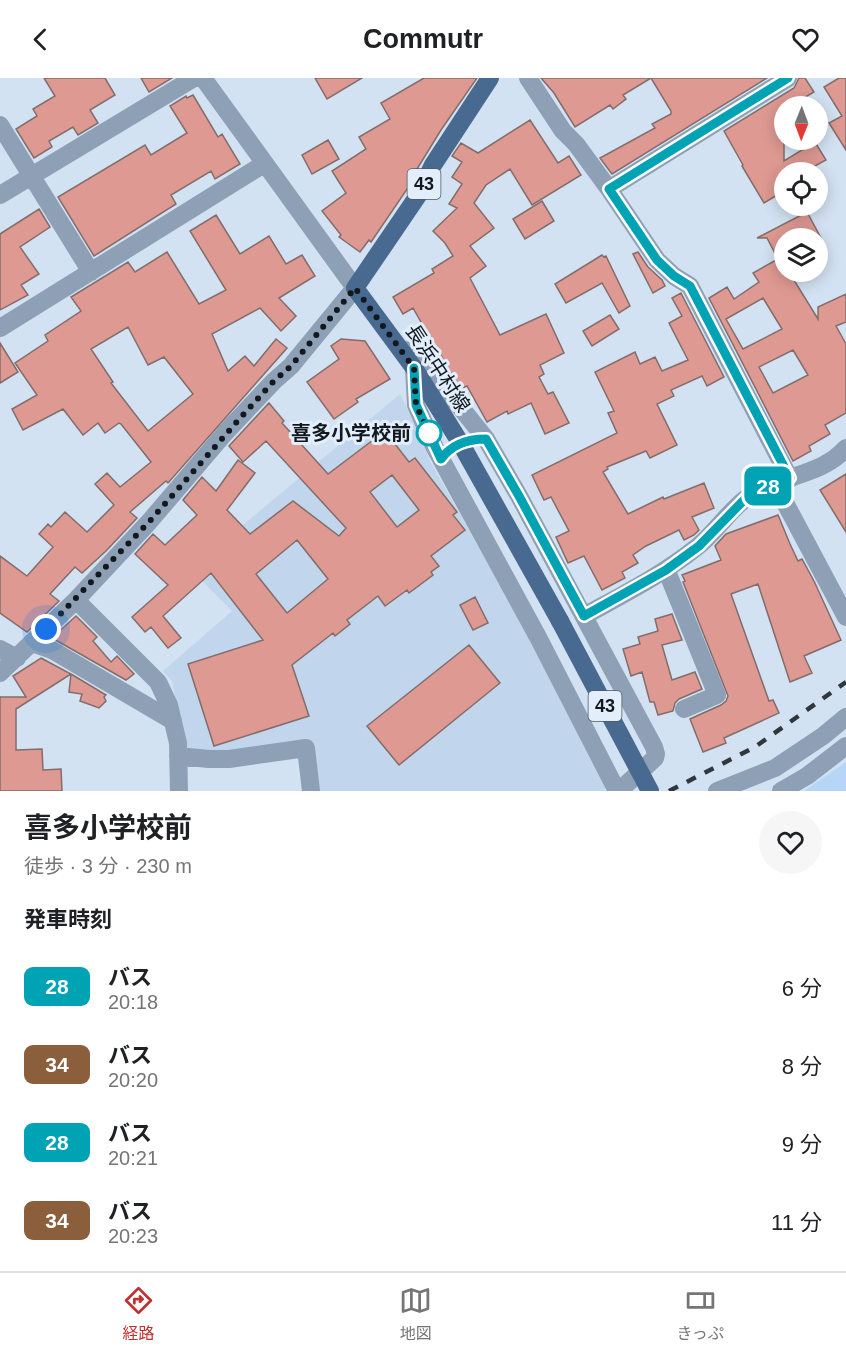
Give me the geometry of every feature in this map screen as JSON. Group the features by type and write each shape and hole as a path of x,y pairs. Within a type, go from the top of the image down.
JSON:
{"main road":[{"name":"43","path":"355,288 419,194 433,165 490,78"},
{"name":"長浜中村線","path":"355,288 414,368 460,444 560,621 650,791"}],"street":[{"path":"0,195 194,78"},
{"path":"0,673 76,600 149,522 225,433 291,366 355,288 203,78"},
{"path":"528,78 563,132 576,144 657,260 674,276 690,286 846,616"},
{"path":"609,189 788,78"},
{"path":"0,125 92,272"},
{"path":"0,328 264,165"},
{"path":"393,340 436,377 486,439 584,616 656,754 655,758 618,791 441,459 416,405 414,368"},
{"path":"441,459 448,449 471,439 486,439"},
{"path":"584,616 666,570 699,546 745,499 762,488 834,459 846,448"},
{"path":"666,570 717,695 684,709"},
{"path":"76,600 158,682 169,705 178,743 179,791"},
{"path":"32,644 52,650 173,721"},
{"path":"0,649 17,658"},
{"path":"717,791 775,768 823,736 846,717"},
{"path":"781,791 807,776 846,747"},
{"path":"178,756 229,759 306,748 311,791"}],"shaded area":[{"path":"400,394 419,432 430,461 520,621 605,783 605,791 317,791 311,743 195,755 185,745 172,681 163,671 232,611 190,569"},
{"path":"846,762 846,791 804,791"}],"building":[{"path":"44,78 105,78 115,95 90,110 98,123 78,135 73,127 49,141 52,147 34,158 16,129 37,116 33,109 55,96"},
{"path":"141,78 172,78 149,92"},
{"path":"315,78 362,78 327,99"},
{"path":"424,78 477,78 441,130 417,169 414,179 371,242 369,240 360,252 339,237 341,235 322,211 346,193 332,171 366,149 359,137 390,119 381,103"},
{"path":"541,78 651,78 623,95 626,99 613,109 610,105 575,127 554,93"},
{"path":"651,78 767,78 612,174 600,158 655,128 652,124 671,114"},
{"path":"799,78 805,78 814,92 807,96 781,96 794,88"},
{"path":"839,78 846,78 846,150 829,123 842,116 824,87"},
{"path":"193,95 218,137 222,134 240,164 215,179 211,171 171,195 176,204 94,256 58,197 145,145 151,155 187,133 170,106 186,96 187,98"},
{"path":"774,100 774,150 784,150 784,161 802,150 820,150 826,160 822,162 774,162 774,197 764,203 724,131"},
{"path":"530,120 558,163 569,156 581,175 532,205 510,169 486,185 474,203 494,228 470,246 486,266 470,278 500,335 546,314 564,353 540,365 544,374 539,377 548,394 553,392 569,423 545,434 531,403 508,414 507,411 487,422 467,386 460,389 439,352 432,356 424,341 430,338 413,308 403,314 393,297 434,273 432,269 453,256 445,243 433,231 457,208 449,204 462,184 452,177 462,162 452,156 461,143 478,153"},
{"path":"328,140 339,159 312,174 302,155"},
{"path":"542,201 554,221 525,239 513,219"},
{"path":"39,209 50,227 20,247 39,274 21,285 28,295 0,310 0,234"},
{"path":"216,215 240,254 269,236 286,264 302,255 315,276 279,298 296,316 281,331 260,308 212,334 228,371 245,356 254,366 276,339 287,348 168,483 166,481 130,512 137,518 106,551 82,573 75,567 50,594 59,601 27,632 0,613 0,556 27,576 53,547 39,534 48,524 51,527 65,512 87,532 114,505 95,484 107,473 120,487 151,462 121,424 119,423 105,433 98,423 83,435 63,409 23,430 12,409 37,395 15,363 48,341 45,335 81,311 71,297 128,262 135,272 167,252 199,304 226,290 190,231","holes":["128,327 148,365 164,357 193,394 148,431 111,383 113,382 91,349"]},
{"path":"799,216 809,216 816,228 776,228"},
{"path":"774,229 774,251 767,238 757,238"},
{"path":"638,252 665,286 653,293 633,254"},
{"path":"602,255 606,256 630,306 619,313 602,283 566,303 555,284"},
{"path":"774,261 774,282 795,282 818,319 818,307 846,294 846,322 836,326 846,344 846,413 825,425 830,434 809,446 811,451 793,461 709,298 727,287 734,299 759,282 753,273","holes":["763,298 782,329 743,349 726,319","793,350 808,375 773,393 759,367"]},
{"path":"681,293 724,377 707,386 702,376 671,390 674,396 657,404 677,445 650,458 646,451 607,467 608,469 603,472 628,514 663,497 664,499 704,483 714,508 692,517 699,530 694,535 684,540 679,530 646,546 633,555 638,563 622,572 625,578 602,590 584,556 568,563 556,537 569,531 551,497 544,500 532,475 617,433 608,413 614,411 595,372 635,352 640,364 655,357 662,371 688,360 669,323 682,316 672,298"},
{"path":"610,315 619,329 592,346 583,331"},
{"path":"341,339 365,341 390,379 356,399 358,402 334,419 307,382 339,359 331,346"},
{"path":"0,343 18,372 0,383"},
{"path":"269,403 284,421 282,423 328,474 385,431 409,462 415,458 457,512 453,515 465,530 431,556 439,566 431,572 433,575 409,593 407,590 385,606 378,596 347,620 350,624 335,636 333,633 292,665 309,716 214,746 188,664 263,640 211,573 163,616 181,638 168,648 151,627 145,632 132,617 168,585 135,554 153,534 165,545 197,515 183,500 202,477 216,491 238,460 255,473 227,510 250,534 293,501 339,536 346,528 266,441 243,462 229,446","holes":["392,475 419,510 397,527 370,492","297,540 328,579 287,613 256,574"]},
{"path":"846,474 846,532 820,490"},
{"path":"778,515 798,561 802,559 814,581 841,640 804,656 812,673 790,682 758,584 731,594 769,701 773,700 779,713 724,738 726,743 703,752 690,719 721,705 728,696 682,575 721,560 715,546 726,534"},
{"path":"475,597 488,623 473,630 460,605"},
{"path":"672,614 682,640 662,645 672,680 695,672 702,689 679,699 673,711 658,715 654,702 650,702 642,672 631,676 623,649 640,644 638,637 658,631 655,619"},
{"path":"76,616 97,637 93,641 111,662 117,656 134,674 126,680 52,638"},
{"path":"469,645 500,683 399,765 367,726"},
{"path":"41,658 71,674 16,709 16,750 42,749 43,770 61,769 62,791 0,791 0,697 26,697 13,676"},
{"path":"71,674 106,695 104,697 106,701 99,708 80,701 82,694 69,692"}],"railway":[{"path":"669,791 755,747 846,682"}],"bus line":[{"name":"28","path":"414,368 416,405 441,459 448,449 471,439 486,439 584,616 666,570 699,546 745,499 762,488 790,478 690,286 674,276 657,260 609,189 788,78"}],"place":[{"name":"喜多小学校前","path":"429,433"}],"route":[{"path":"46,629 149,522 225,433 291,366 355,288 414,368 416,405 429,433"}]}
